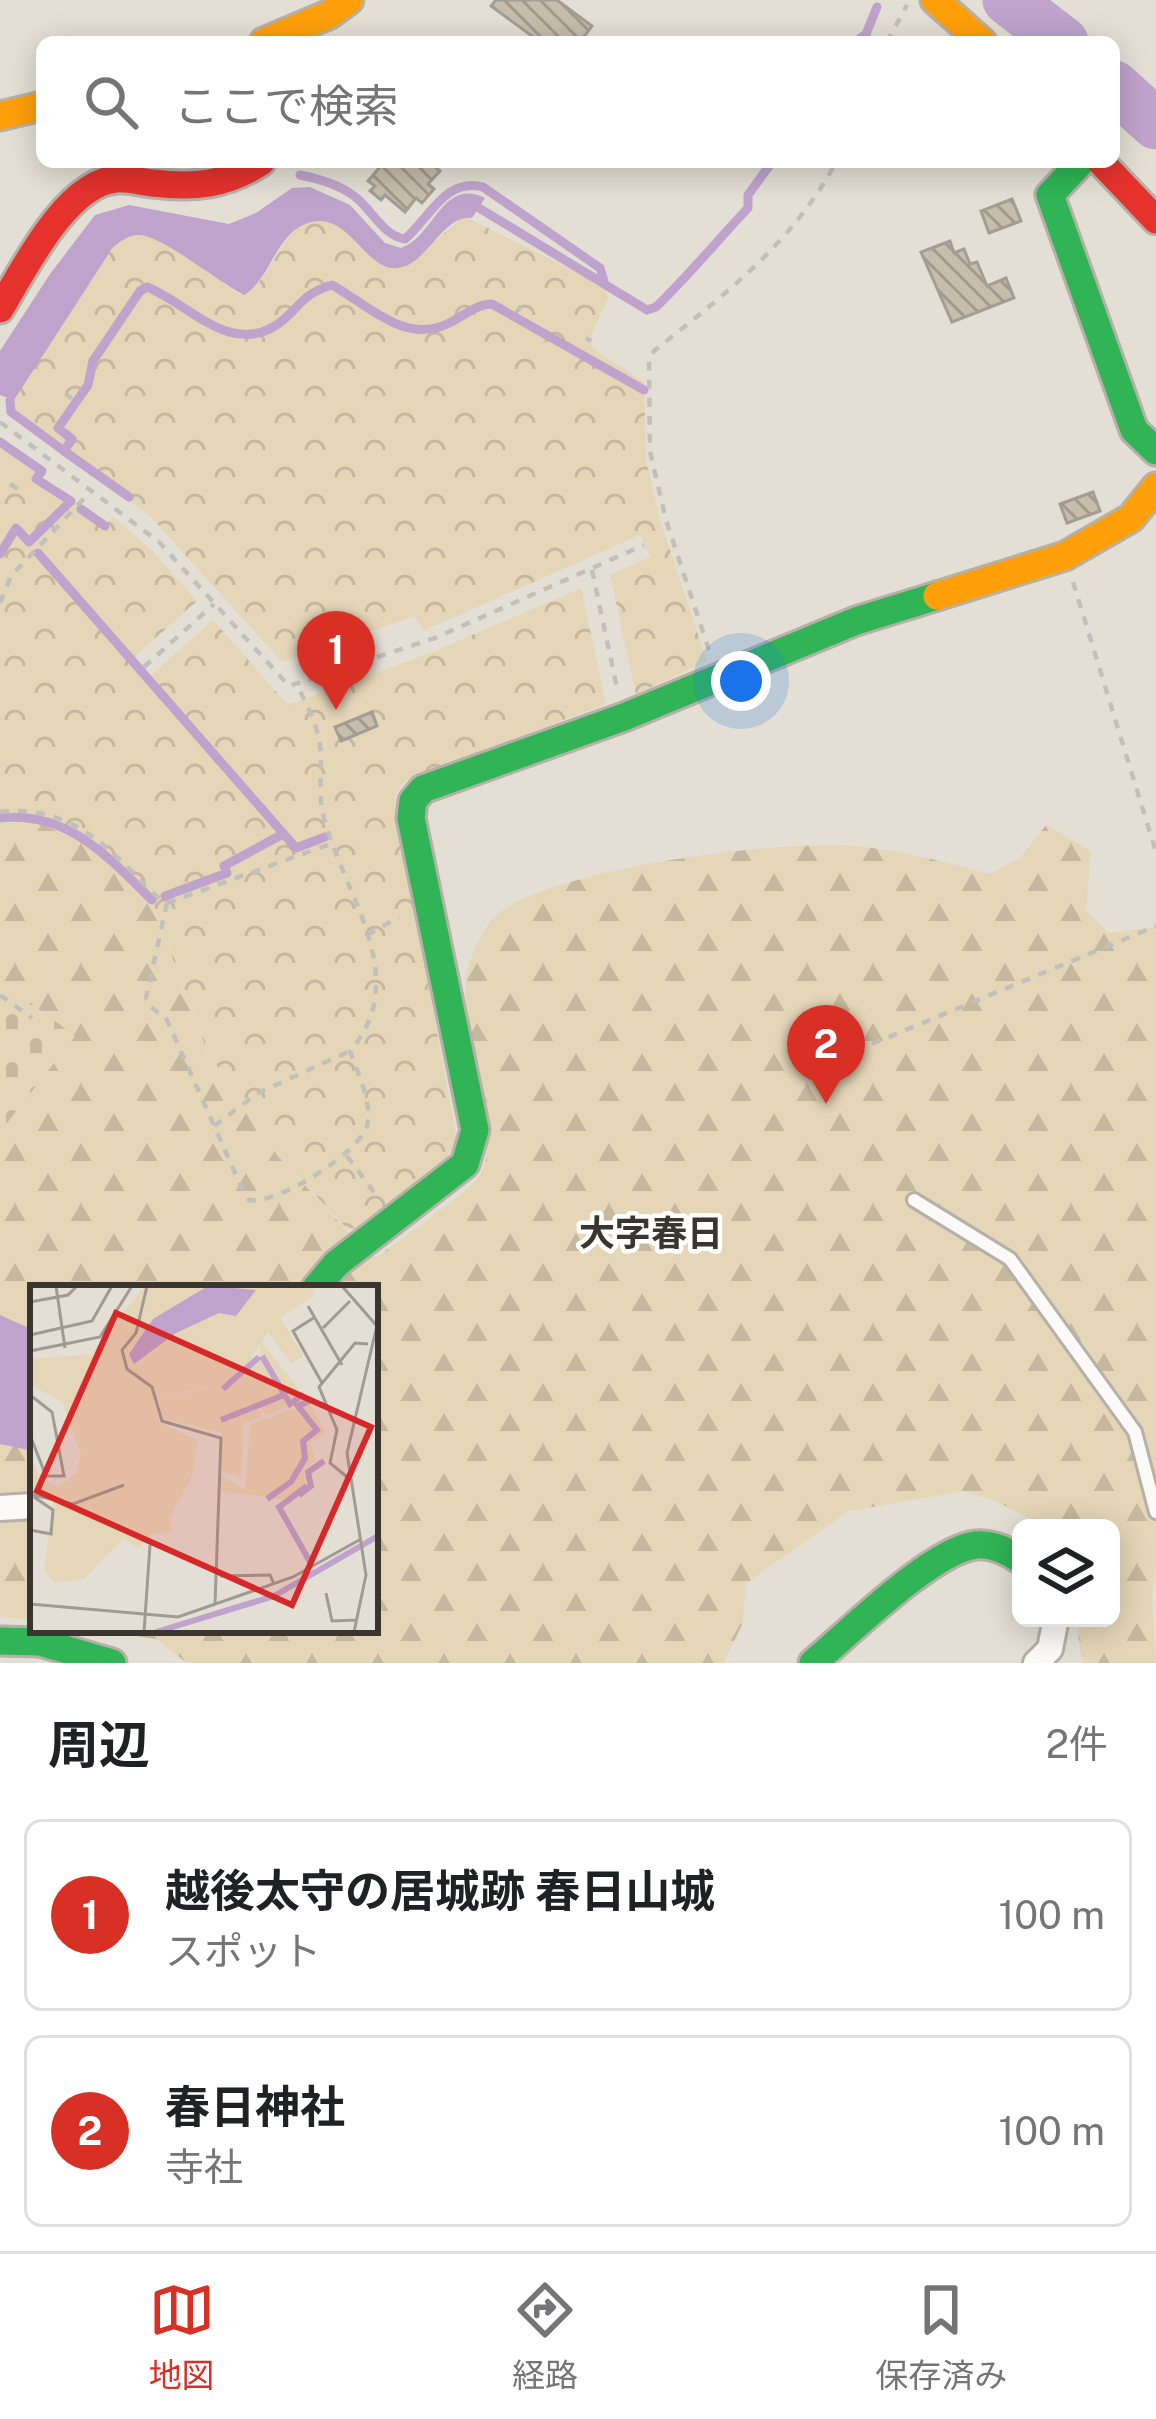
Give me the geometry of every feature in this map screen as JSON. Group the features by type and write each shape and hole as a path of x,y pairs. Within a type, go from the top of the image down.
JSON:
{"street":[{"path":"935,0 975,36"},
{"path":"283,36 338,19"},
{"path":"0,116 36,107"},
{"path":"0,309 72,201 98,182 114,178 214,188 254,168"},
{"path":"1075,168 1050,195 1134,430 1156,451"},
{"path":"1107,168 1156,220"},
{"path":"318,1285 336,1264 465,1164 475,1130 411,818 412,801 423,789 624,717 856,621 1064,556 1131,518 1156,487"},
{"path":"0,1508 30,1506"},
{"path":"813,1663 947,1556 974,1544 1012,1552"},
{"path":"1036,1663 1050,1649 1054,1627"},
{"path":"0,1641 40,1642 112,1663"}],"lane":[{"path":"914,1200 1010,1259 1135,1432 1156,1512"}],"path":[{"path":"890,36 910,0"},
{"path":"718,678 666,520 650,451 649,359 747,277 792,232 832,168"},
{"path":"0,422 159,542 289,686 435,638 644,545"},
{"path":"10,484 18,488"},
{"path":"0,603 11,576 91,491"},
{"path":"1064,556 1156,852"},
{"path":"591,569 624,717"},
{"path":"144,667 214,604"},
{"path":"214,1126 258,1093 350,1051 362,1037 375,999 377,964 322,811 318,735 297,684"},
{"path":"0,812 51,814 70,821 167,903"},
{"path":"167,903 333,843"},
{"path":"367,935 428,900"},
{"path":"167,903 146,998 167,1020 249,1200 257,1202 347,1156 367,1126 368,1111 350,1051"},
{"path":"872,1044 1156,926"},
{"path":"0,995 32,1018"},
{"path":"347,1156 393,1220"}],"green space":[{"path":"464,216 604,286 608,298 591,336 593,348 644,382 646,460 660,520 707,661 636,694 610,575 650,557 640,535 423,631 415,616 282,662 151,517 13,413 13,400 113,247 129,237 140,235 162,242 240,295 263,277 291,234 316,219 353,236 386,265 427,248"},
{"path":"0,445 106,524 113,517 153,551 197,601 132,659 148,678 213,620 288,705 430,653 581,588 606,704 424,772 404,782 394,798 458,1146 453,1158 358,1228 347,1229 278,1155 208,1053 152,904 71,835 37,821 0,821"},
{"path":"36,822 89,845 152,905 208,1054 278,1156 370,1256 379,1256 479,1176 487,1136 468,1018 468,968 489,924 529,897 571,882 676,859 784,847 865,847 990,874 1020,858 1046,825 1091,851 1086,910 1109,933 1156,927 1156,1568 1152,1603 1156,1663 1082,1663 1077,1627 1120,1627 1120,1519 1030,1519 964,1491 849,1511 745,1584 743,1623 723,1663 187,1663 156,1639 114,1633 378,1633 378,1285 30,1285 30,1621 0,1616 0,823"},
{"path":"0,980 75,1036 0,1132"}],"shaded area":[{"path":"310,187 350,205 385,243 401,248 413,242 448,201 470,194 485,198 472,218 452,224 418,258 398,268 375,260 332,224 303,225 286,239 244,295 162,243 140,235 129,237 113,247 14,400 0,395 0,351 95,215 129,205 229,224 256,213 292,188"},
{"path":"0,1315 30,1329 30,1450 0,1444"}],"building":[{"path":"496,0 557,0 592,26 584,36 532,36 491,6"},
{"path":"379,168 440,171 428,184 434,189 422,203 416,198 405,212 385,195 381,200 370,191 375,186 368,181"},
{"path":"1012,199 1021,221 989,233 981,211"},
{"path":"950,241 954,253 964,249 970,264 977,262 987,286 1006,278 1014,298 952,322 921,252"},
{"path":"1093,492 1100,511 1067,523 1060,504"},
{"path":"372,712 377,726 341,741 335,727"}],"waterway":[{"path":"1008,0 1055,36"},
{"path":"863,36 877,7"},
{"path":"1120,91 1156,124"},
{"path":"479,208 647,310 668,295 748,208 748,195 768,168"},
{"path":"300,175 348,192 390,233 405,239 448,194 458,188 483,187 600,268 604,281"},
{"path":"10,401 11,412 64,451 72,439 58,428 88,385 93,361 147,287 210,324 243,334 260,333 278,324 307,297 332,285 387,320 416,329 447,324 492,304 644,390"},
{"path":"0,442 42,471 36,479 71,501 29,542 16,528 0,554"},
{"path":"64,451 129,497"},
{"path":"81,509 105,526"},
{"path":"38,553 296,848 325,837"},
{"path":"0,818 24,817 66,829 102,853 152,900"},
{"path":"165,896 227,873 224,866 283,834"}],"traffic: fast":[{"path":"1075,168 1050,195 1134,430 1156,451"},
{"path":"318,1285 336,1264 465,1164 475,1130 411,818 413,801 423,789 624,717 856,621 937,596"},
{"path":"813,1663 937,1561 976,1545 1012,1555"},
{"path":"0,1641 40,1642 112,1663"}],"traffic: slow":[{"path":"278,36 330,14 349,0"},
{"path":"935,0 975,36"},
{"path":"0,116 36,107"},
{"path":"937,596 1065,556 1131,518 1156,487"}],"traffic: jam":[{"path":"0,309 48,231 98,184 121,179 196,185 250,168"},
{"path":"1107,168 1156,220"}],"place":[{"name":"越後太守の居城跡 春日山城","path":"336,710"},
{"name":"春日神社","path":"826,1104"}],"district":[{"name":"大字春日","path":"651,1233"}]}
